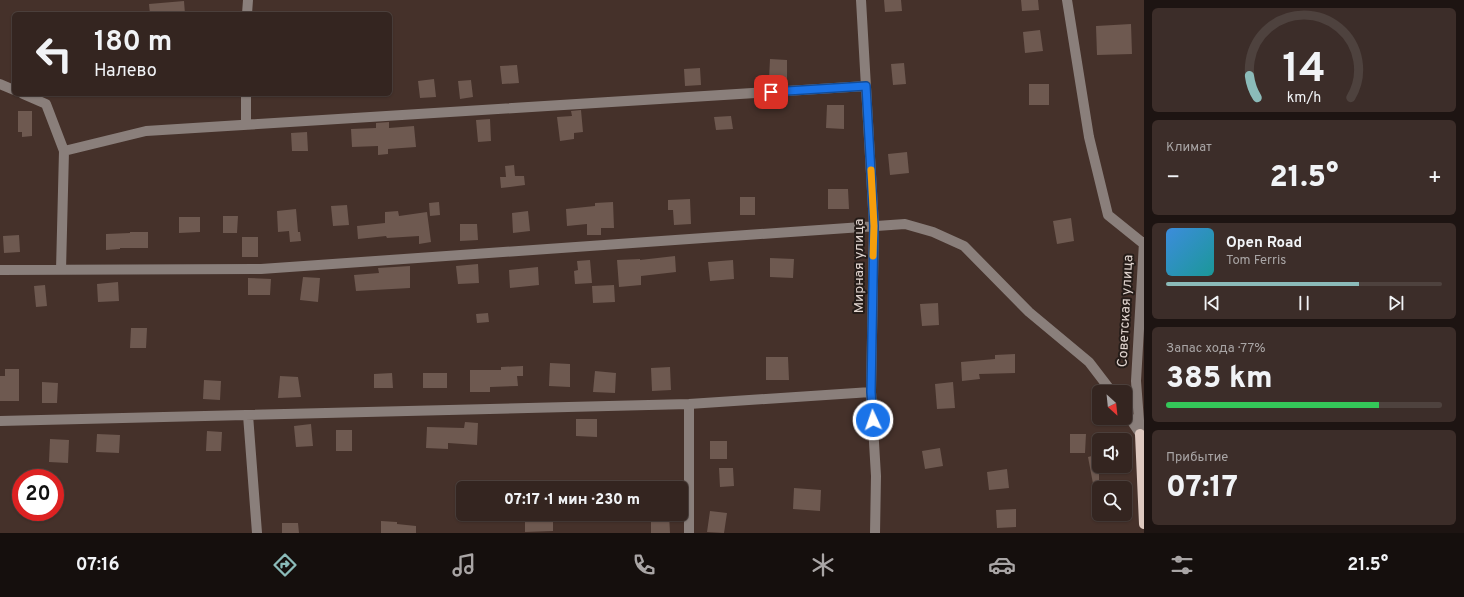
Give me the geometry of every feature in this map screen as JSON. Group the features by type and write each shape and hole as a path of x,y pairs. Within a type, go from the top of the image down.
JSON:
{"main road":[{"name":"Советская улица","path":"1140,434 1144,522"}],"street":[{"path":"247,12 248,0"},
{"name":"Мирная улица","path":"861,0 874,226 871,392 876,476 875,533"},
{"path":"1067,0 1089,137 1108,215 1144,243"},
{"path":"0,84 12,89"},
{"path":"64,151 146,131 866,86"},
{"path":"28,96 46,104 64,151 61,270"},
{"path":"246,96 246,125"},
{"path":"0,270 261,269 905,224 933,232 964,246 1029,312 1089,362 1107,385"},
{"name":"Советская улица","path":"1140,434 1136,381 1144,243"},
{"path":"0,422 688,404 871,392"},
{"path":"688,404 689,533"},
{"path":"248,415 257,533"},
{"path":"1132,422 1140,434"}],"building":[{"path":"884,0 901,0 902,11 885,12"},
{"path":"1021,0 1038,0 1039,10 1022,11"},
{"path":"184,1 185,12 150,12 149,4"},
{"path":"1131,24 1132,54 1097,55 1096,26"},
{"path":"1040,30 1043,51 1025,53 1023,32"},
{"path":"770,59 787,60 787,80 769,80"},
{"path":"904,63 906,84 893,85 891,64"},
{"path":"517,65 519,83 502,84 500,66"},
{"path":"700,68 701,85 685,86 684,69"},
{"path":"434,79 436,97 420,98 418,81"},
{"path":"471,80 473,97 460,99 458,81"},
{"path":"1029,84 1049,84 1049,105 1029,105"},
{"path":"827,105 844,105 844,129 826,128"},
{"path":"581,110 583,132 574,133 574,139 560,141 557,117 572,116 571,111"},
{"path":"18,111 32,111 32,136 22,137 22,132 18,132"},
{"path":"731,116 733,129 716,130 714,117"},
{"path":"490,119 491,141 478,142 476,120"},
{"path":"389,122 389,128 414,126 416,147 388,149 388,154 378,155 378,146 352,147 351,129 376,128 376,123"},
{"path":"307,132 308,151 292,151 291,133"},
{"path":"907,152 909,173 890,175 888,154"},
{"path":"514,165 515,176 524,176 525,185 501,188 500,177 506,177 505,166"},
{"path":"828,189 848,189 849,209 828,209"},
{"path":"740,197 755,197 755,215 740,215"},
{"path":"690,199 691,224 674,225 673,210 668,210 668,200"},
{"path":"439,202 440,215 430,216 429,203"},
{"path":"613,202 614,228 601,228 601,235 587,235 587,224 567,226 566,209 595,206 595,203"},
{"path":"347,205 349,225 333,226 331,206"},
{"path":"296,209 298,232 300,232 301,241 290,242 289,231 278,232 277,211"},
{"path":"398,211 399,216 427,212 431,242 419,244 419,236 387,238 386,236 358,239 357,226 385,223 385,212"},
{"path":"528,211 530,231 513,233 512,213"},
{"path":"223,216 238,216 237,233 223,233"},
{"path":"179,217 200,217 200,232 179,233"},
{"path":"1071,218 1074,241 1057,244 1053,221"},
{"path":"460,224 477,224 478,240 460,241"},
{"path":"148,232 148,248 120,248 106,250 106,234"},
{"path":"19,235 20,252 4,253 3,236"},
{"path":"242,237 258,237 258,257 242,257"},
{"path":"675,256 676,272 641,276 641,285 619,287 617,260 640,260"},
{"path":"770,258 794,259 793,278 770,277"},
{"path":"590,260 592,283 575,284 574,271 578,270 577,261"},
{"path":"733,260 734,279 710,281 708,262"},
{"path":"478,264 479,283 458,284 456,266"},
{"path":"410,266 410,288 356,291 354,275 379,273 378,268"},
{"path":"538,267 539,285 510,288 509,270"},
{"path":"303,277 320,278 318,302 300,300"},
{"path":"248,278 271,279 270,295 248,295"},
{"path":"118,282 119,301 98,302 97,284"},
{"path":"45,285 47,306 36,307 34,286"},
{"path":"614,285 615,302 593,303 592,286"},
{"path":"938,303 939,325 922,326 920,304"},
{"path":"488,313 489,322 477,323 476,314"},
{"path":"131,328 147,328 146,348 130,348"},
{"path":"1015,354 1015,373 979,374 980,379 962,381 961,362 995,359 995,355"},
{"path":"766,357 788,357 789,380 766,380"},
{"path":"550,363 570,364 570,387 549,386"},
{"path":"523,366 523,376 517,376 518,386 490,387 490,392 470,392 470,370 501,370 501,367"},
{"path":"670,367 671,390 652,391 651,368"},
{"path":"5,369 19,369 19,401 0,401 0,376 5,376"},
{"path":"595,371 616,373 615,393 593,392"},
{"path":"392,373 393,388 374,388 374,374"},
{"path":"423,373 447,373 447,388 423,388"},
{"path":"280,376 298,377 301,397 278,398"},
{"path":"204,380 221,381 220,400 203,399"},
{"path":"42,382 58,383 57,403 42,403"},
{"path":"953,382 955,408 937,409 935,384"},
{"path":"576,419 597,419 597,437 576,436"},
{"path":"465,422 478,423 477,445 448,443 448,449 426,448 427,427 464,428"},
{"path":"311,424 313,446 296,447 294,426"},
{"path":"336,430 352,430 352,451 336,451"},
{"path":"207,431 222,432 221,451 206,451"},
{"path":"97,434 120,435 119,453 96,452"},
{"path":"1070,434 1086,434 1085,453 1070,453"},
{"path":"50,439 69,440 68,463 49,462"},
{"path":"710,441 727,441 727,459 710,459"},
{"path":"940,448 943,466 925,469 922,451"},
{"path":"1092,456 1092,473 1099,473 1099,481 1092,481 1088,457"},
{"path":"719,468 733,468 734,486 720,487"},
{"path":"1007,469 1009,488 989,490 987,472"},
{"path":"794,488 821,490 820,511 793,509"},
{"path":"1016,509 1016,527 997,528 996,510"},
{"path":"710,511 727,513 724,533 707,532"},
{"path":"381,521 397,522 397,524 416,526 416,533 381,533"},
{"path":"525,521 553,521 553,531 525,532"},
{"path":"651,521 669,521 670,533 651,533"},
{"path":"282,523 298,523 299,533 282,533"}],"slow traffic":[{"path":"871,170 874,226 873,256"}],"route":[{"path":"771,92 866,86 874,226 871,392 873,420"}]}
